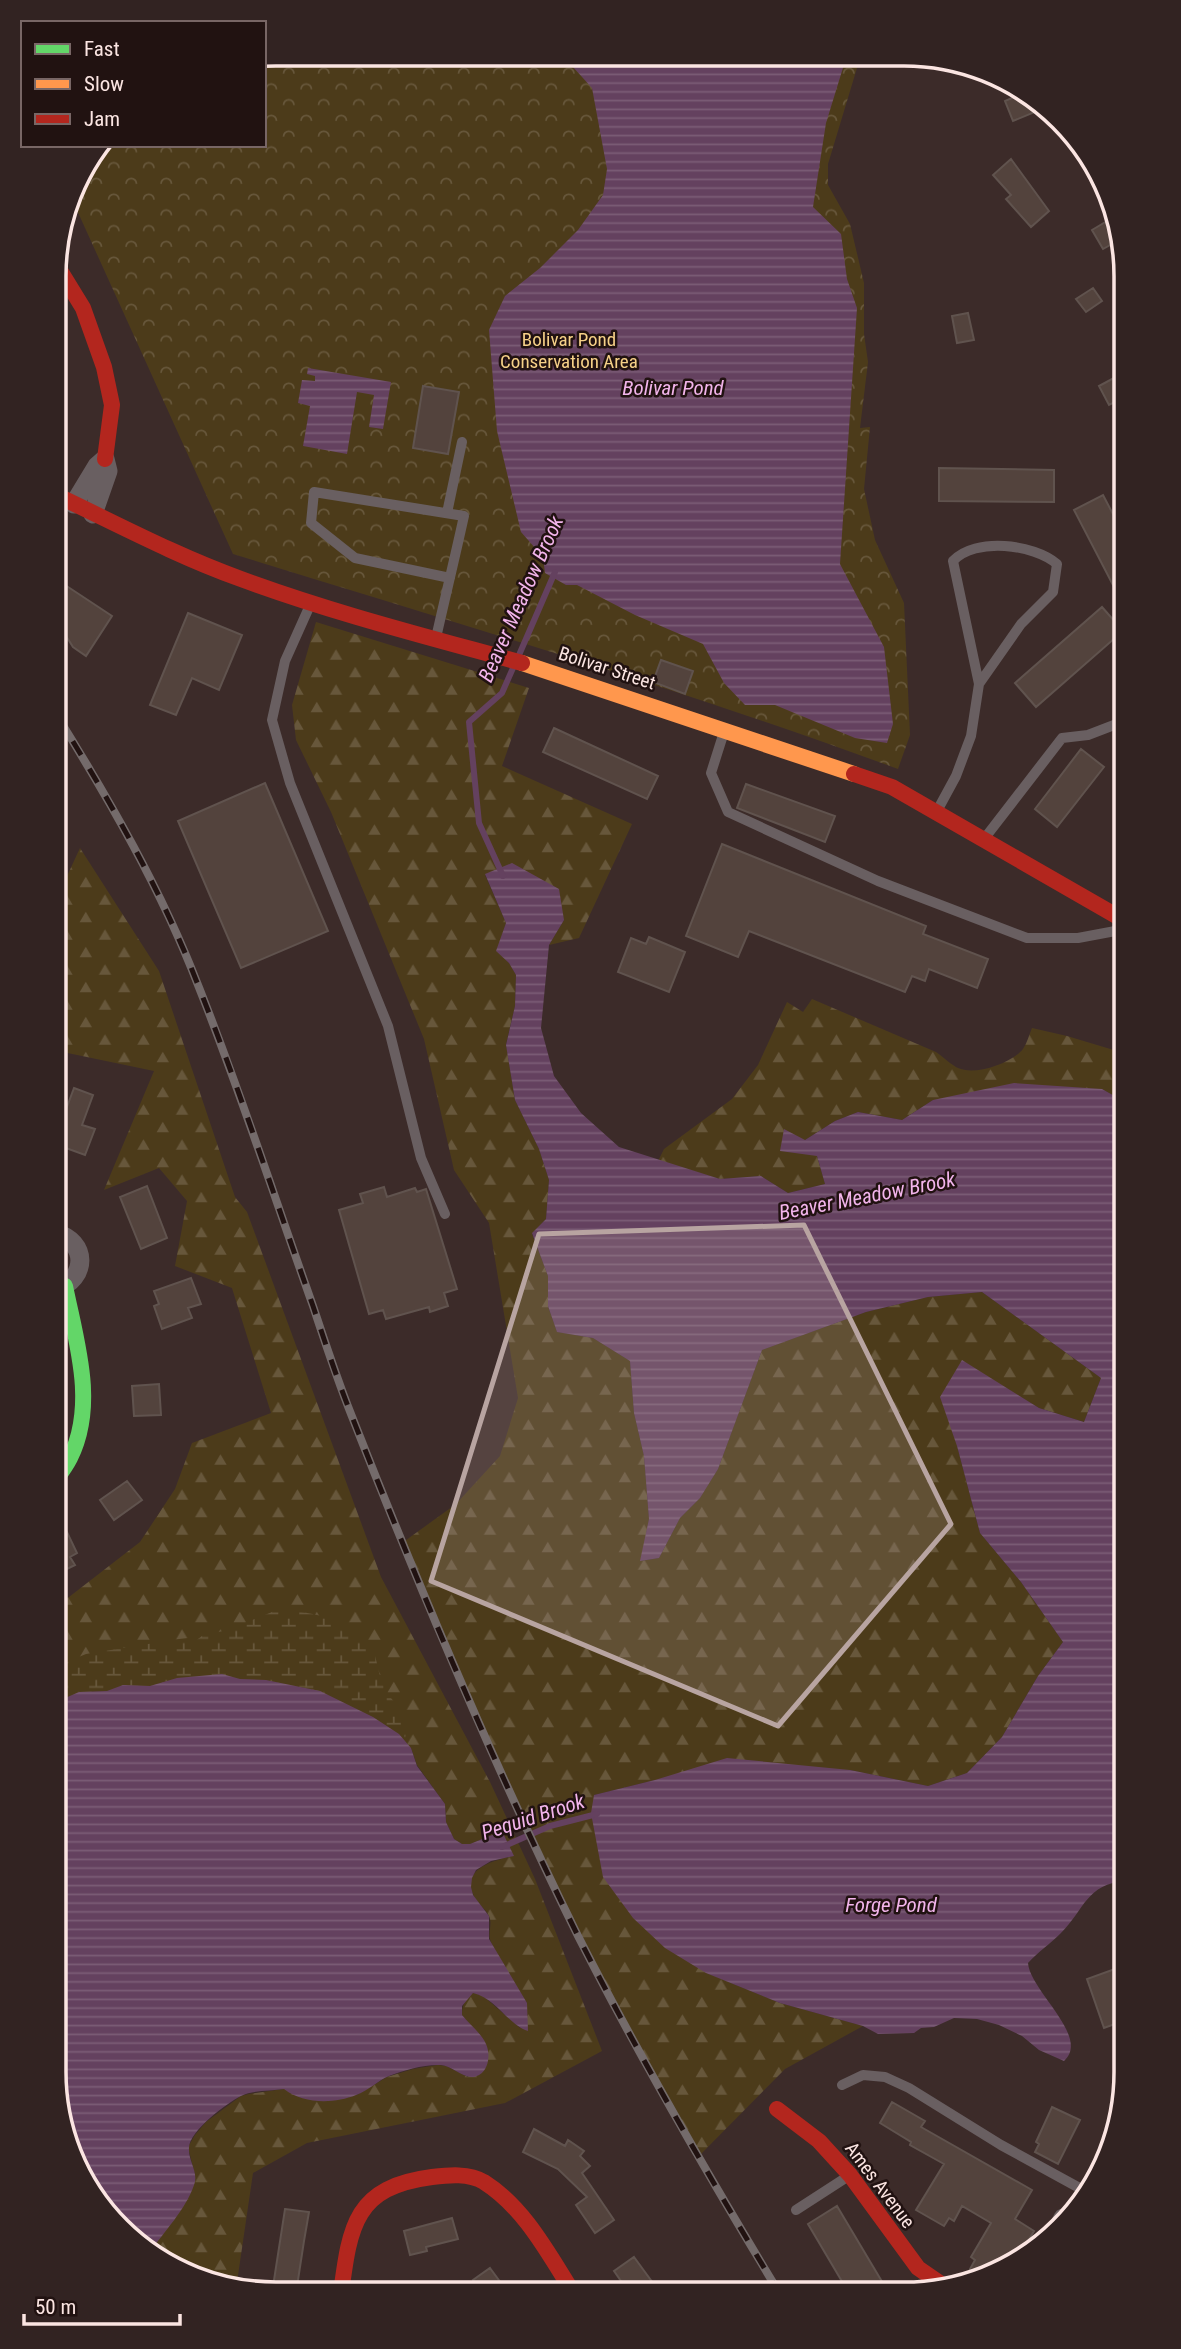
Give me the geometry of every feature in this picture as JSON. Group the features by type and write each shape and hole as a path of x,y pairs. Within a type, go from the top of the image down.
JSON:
{"street":[{"path":"67,282 83,308 104,367 112,405 105,459 108,471 93,514"},
{"path":"74,504 96,466 105,459"},
{"name":"Bolivar Street","path":"67,500 240,579 311,603 525,664 892,787 1112,913"},
{"path":"67,1238 71,1240 80,1256 77,1273 67,1282"},
{"path":"67,1315 84,1382 83,1419 76,1447 67,1462"},
{"name":"Ames Avenue","path":"777,2109 819,2141 850,2175 918,2268 936,2280"},
{"path":"343,2282 353,2227 372,2197 408,2180 454,2175 482,2180 502,2197 529,2225 566,2282"}],"lane":[{"path":"447,513 462,442"},
{"path":"436,639 450,578 464,516 314,492 311,523 355,558 450,578"},
{"path":"936,811 956,776 971,736 979,684 953,561 960,553 978,546 1022,548 1048,555 1057,564 1052,592 1021,624 979,684"},
{"path":"311,603 285,661 272,720 290,783 388,1026 421,1158 445,1214"},
{"path":"984,839 1062,738 1088,735 1114,725"},
{"path":"725,729 711,773 728,813 878,881 1027,938 1078,938 1114,931"},
{"path":"842,2085 863,2075 885,2077 1001,2146 1082,2184"},
{"path":"796,2210 850,2175"}],"highlighted area":[{"path":"804,1225 951,1524 778,1726 431,1581 539,1234"}],"green space":[{"name":"Bolivar Pond Conservation Area","path":"266,67 857,67 828,164 828,185 850,224 864,283 864,334 868,362 860,428 870,427 864,489 875,540 904,603 910,735 898,769 650,684 233,554 77,211 88,183 112,147 266,147"},
{"path":"316,622 529,688 502,766 632,824 579,938 549,945 564,920 485,875 506,923 497,951 516,975 515,1006 506,1044 515,1100 539,1149 549,1180 546,1219 532,1234 548,1276 548,1307 557,1332 593,1338 630,1361 634,1413 644,1456 649,1519 641,1561 659,1558 680,1518 700,1498 718,1469 762,1350 866,1312 928,1297 982,1292 1101,1378 1084,1422 1039,1408 962,1361 957,1446 980,1533 1021,1582 1063,1642 1038,1676 1002,1737 967,1773 928,1786 850,1770 655,1780 594,1795 707,1973 780,2003 863,2026 785,2069 699,2156 616,2007 540,1855 468,1700 402,1543 456,1504 500,1456 518,1398 489,1223 454,1170 424,1039 331,812 296,740 292,705"},
{"path":"80,848 159,971 235,1197 247,1212 381,1577 490,1782 535,1879 602,2051 505,2103 307,2143 253,2173 238,2278 183,2261 156,2244 187,2200 195,2175 188,2147 195,2135 206,2122 241,2096 249,2094 284,2089 357,2095 387,2077 438,2065 468,2077 486,2044 462,2015 463,2005 468,1998 473,1993 482,1995 520,2028 527,2003 491,1942 489,1916 474,1897 471,1885 472,1878 482,1867 513,1856 502,1831 470,1844 462,1844 454,1839 446,1822 445,1804 417,1765 411,1748 67,1706 67,1598 140,1542 175,1489 192,1443 271,1413 232,1288 175,1266 187,1201 159,1168 104,1190 154,1071 67,1053 67,876"},
{"path":"812,999 936,1052 956,1067 965,1070 993,1067 1011,1059 1023,1049 1032,1028 1067,1036 1114,1050 1114,1096 1102,1089 933,1100 902,1120 858,1112 835,1121 805,1140 817,1156 825,1184 788,1193 761,1176 720,1179 658,1161 664,1149 732,1099 758,1065 787,1002 803,1012"},
{"path":"277,1610 326,1617 361,1633 373,1651 386,1691 403,1713 405,1741 373,1717 320,1691 222,1674 177,1678 150,1686 123,1685 107,1691 79,1692 67,1697 69,1661 86,1654 179,1639 188,1638 195,1641 202,1636 227,1630"}],"water":[{"name":"Bolivar Pond","path":"573,67 843,67 826,123 813,207 841,234 847,279 857,308 840,564 884,647 893,724 887,743 855,738 775,705 745,705 724,683 703,644 635,615 577,585 566,585 545,573 543,557 521,532 497,431 489,330 505,296 540,268 578,230 603,195 607,169 592,88"},
{"path":"308,368 391,382 383,429 369,427 374,395 357,392 347,454 303,446 310,406 298,403 302,380 315,381 315,376 307,374"},
{"name":"Forge Pond","path":"512,863 559,889 564,920 549,945 541,1028 554,1076 581,1113 619,1147 720,1179 761,1176 788,1193 825,1184 817,1156 780,1151 784,1129 805,1140 835,1121 858,1112 902,1120 933,1100 1014,1083 1102,1089 1114,1096 1114,1883 1094,1892 1061,1933 1028,1963 1038,1987 1065,2027 1070,2040 1070,2051 1064,2061 1039,2050 1022,2036 999,2025 977,2019 954,2018 934,2027 921,2028 914,2033 878,2034 863,2026 780,2003 706,1973 665,1948 633,1918 603,1877 591,1813 594,1795 727,1758 850,1770 928,1786 967,1773 1002,1737 1038,1676 1063,1642 1021,1582 980,1533 957,1446 940,1397 962,1360 1039,1408 1084,1422 1101,1378 982,1292 928,1297 866,1312 762,1350 718,1469 700,1498 680,1518 659,1558 640,1561 649,1519 644,1456 634,1413 630,1361 593,1338 557,1332 548,1306 548,1276 532,1233 546,1219 549,1180 539,1149 515,1100 506,1045 515,1006 516,975 509,963 496,951 506,923 485,874"},
{"path":"222,1674 320,1691 373,1717 399,1734 411,1748 417,1766 445,1804 446,1822 454,1839 462,1844 470,1844 502,1831 514,1856 491,1861 476,1870 471,1887 473,1895 489,1916 489,1939 527,2003 528,2031 514,2023 488,2000 473,1993 462,2006 462,2015 484,2040 488,2049 487,2065 481,2074 471,2077 445,2066 428,2065 389,2076 360,2093 338,2100 309,2100 284,2089 241,2096 218,2111 195,2134 189,2148 195,2176 194,2185 180,2212 156,2244 119,2211 102,2189 88,2166 71,2114 67,2087 67,1697 79,1692 107,1691 123,1685 150,1686 177,1678"}],"building":[{"path":"1013,97 1034,112 1013,121 1005,101"},
{"path":"1011,159 1049,211 1031,227 1006,199 1011,195 993,175"},
{"path":"1107,221 1112,244 1103,249 1092,230"},
{"path":"1093,288 1102,301 1086,312 1076,299"},
{"path":"968,313 974,340 957,343 952,316"},
{"path":"1114,378 1114,402 1109,405 1099,386"},
{"path":"423,386 459,392 448,454 413,448"},
{"path":"939,468 1054,470 1054,502 939,501"},
{"path":"1103,495 1114,516 1114,587 1074,510"},
{"path":"67,586 112,616 86,656 73,647 67,637"},
{"path":"1102,607 1114,621 1114,639 1036,707 1015,683"},
{"path":"188,613 242,635 219,690 192,678 176,715 150,705"},
{"path":"661,660 693,671 685,694 653,682"},
{"path":"554,728 658,776 647,799 543,752"},
{"path":"1081,749 1104,767 1057,827 1035,809"},
{"path":"265,783 328,931 241,968 178,821"},
{"path":"746,784 835,816 825,842 737,808"},
{"path":"722,844 926,926 923,934 988,959 977,988 929,969 925,981 912,976 905,992 749,931 738,957 686,936"},
{"path":"649,937 685,952 669,992 618,972 631,938 646,944"},
{"path":"74,1088 93,1095 82,1125 95,1129 85,1155 67,1148 67,1107"},
{"path":"147,1186 167,1238 141,1249 120,1197"},
{"path":"384,1187 387,1197 415,1188 417,1192 426,1189 457,1289 444,1293 448,1306 430,1312 429,1307 386,1319 383,1310 369,1314 339,1210 363,1203 360,1194"},
{"path":"191,1278 201,1304 188,1308 192,1318 162,1329 154,1306 159,1304 154,1291"},
{"path":"159,1384 161,1415 134,1416 132,1386"},
{"path":"127,1481 142,1500 114,1520 100,1500"},
{"path":"67,1532 77,1553 70,1557 75,1565 67,1569"},
{"path":"1114,1969 1114,2024 1104,2028 1087,1979"},
{"path":"892,2102 925,2121 921,2127 1032,2190 1015,2219 1034,2231 1027,2243 998,2261 973,2271 970,2269 975,2260 971,2257 991,2223 962,2206 954,2221 949,2218 944,2226 916,2210 944,2164 910,2145 911,2142 880,2123"},
{"path":"1052,2107 1080,2120 1058,2164 1035,2152 1039,2144 1036,2142"},
{"path":"534,2129 565,2146 568,2140 584,2151 580,2156 590,2166 582,2173 614,2220 595,2233 576,2205 587,2197 558,2169 523,2152"},
{"path":"837,2206 882,2282 842,2282 808,2224"},
{"path":"285,2209 309,2212 298,2282 274,2282"},
{"path":"452,2218 458,2239 426,2247 427,2251 410,2255 404,2231"},
{"path":"634,2257 652,2282 622,2282 614,2271"},
{"path":"490,2268 500,2282 475,2282 473,2280"}],"waterway":[{"name":"Beaver Meadow Brook","path":"519,655 555,572"},
{"name":"Beaver Meadow Brook","path":"503,876 479,823 469,722 502,693 513,668"},
{"name":"Pequid Brook","path":"502,1847 550,1826 597,1814"}],"railway":[{"path":"67,732 133,846 183,949 243,1104 346,1401 487,1743 578,1936 626,2027 773,2282"}],"traffic: fast":[{"path":"67,1295 79,1350 83,1394 78,1437 67,1463"}],"traffic: slow":[{"path":"522,663 854,774"}],"traffic: jam":[{"path":"67,282 83,308 104,367 112,405 105,459"},
{"path":"67,500 170,550 241,579 346,614 522,663"},
{"path":"854,774 892,787 1114,915"},
{"path":"777,2109 819,2141 850,2175 918,2268 936,2280"},
{"path":"343,2282 353,2229 372,2200 406,2182 452,2175 472,2177 484,2182 512,2205 535,2233 566,2282"}]}
